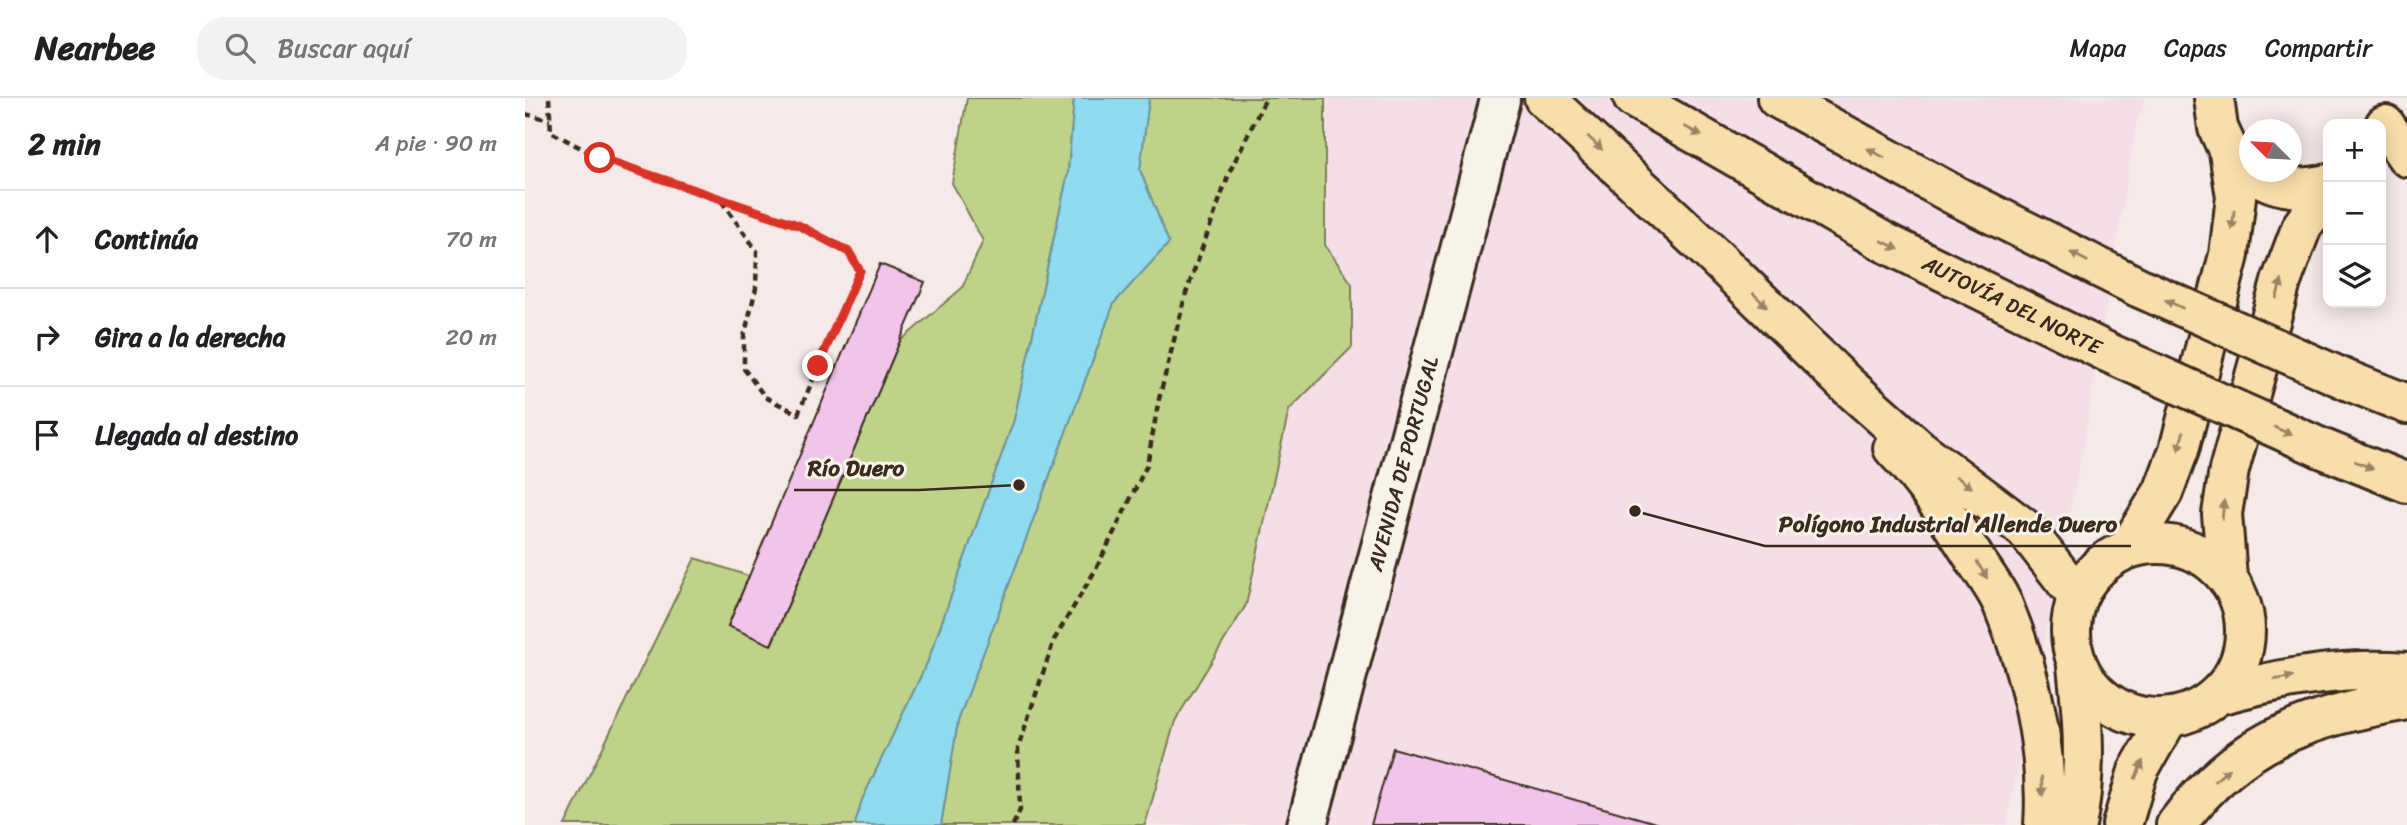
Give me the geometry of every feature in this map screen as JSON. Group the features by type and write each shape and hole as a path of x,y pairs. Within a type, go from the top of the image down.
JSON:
{"highway":[{"path":"1544,98 1702,244 1847,385 1919,449 2025,529 2077,596"},
{"name":"AUTOVÍA DEL NORTE","path":"1633,98 1884,242 2109,353 2321,448 2407,483"},
{"path":"1777,98 1958,197 2140,288 2407,404"},
{"path":"2129,547 2162,492 2179,450 2229,256 2236,197 2229,152 2218,128 2214,98"},
{"path":"2386,121 2407,157"},
{"path":"2229,152 2250,173 2277,186 2306,189 2323,185"},
{"path":"2227,578 2222,514 2229,470 2281,282 2302,226 2323,198"},
{"path":"1847,385 1865,420 1911,467 1965,543 2003,603 2021,655 2040,733 2044,825"},
{"path":"2076,825 2083,794 2083,723 2070,629 2077,596 2105,560 2129,547 2163,543 2197,552 2227,578 2241,603 2245,633 2237,667 2218,695"},
{"path":"2077,666 2099,696 2126,713 2150,720 2167,720 2191,712 2218,695 2279,678 2343,670 2407,672"},
{"path":"2176,825 2221,775 2275,736 2329,716 2407,700"},
{"path":"2122,825 2138,771 2167,720"}],"street":[{"name":"AVENIDA DE PORTUGAL","path":"1307,825 1500,100"}],"path":[{"path":"549,98 551,131 600,158 798,225 849,252 860,271 798,414 765,397 744,369 744,337 755,288 757,251 720,199"},
{"path":"1013,825 1020,810 1018,748 1054,640 1096,569 1147,465 1159,399 1186,293 1230,171 1266,98"},
{"path":"525,114 550,120"}],"shaded area":[{"path":"1321,98 2146,98 2136,125 2083,449 2006,825 1108,825"}],"green space":[{"path":"967,98 1074,98 1068,173 1014,420 928,661 862,800 855,825 565,825 695,558 749,576 728,626 772,644 899,342 962,288 983,241 952,183"},
{"path":"1149,98 1325,98 1325,245 1352,284 1352,347 1289,410 1246,605 1175,721 1145,825 941,825 958,721 1114,303 1169,243 1140,170"}],"water":[{"path":"1074,98 1149,98 1140,170 1169,243 1114,303 958,721 941,825 855,825 862,800 928,661 1014,420 1068,173"}],"building":[{"path":"880,264 925,282 771,645 728,626"},
{"path":"1393,748 1663,825 1371,825"}],"place":[{"name":"Río Duero","path":"1019,485"},
{"name":"Polígono Industrial Allende Duero","path":"1635,511"}],"route":[{"path":"600,158 798,225 849,252 860,271 818,366"}]}
